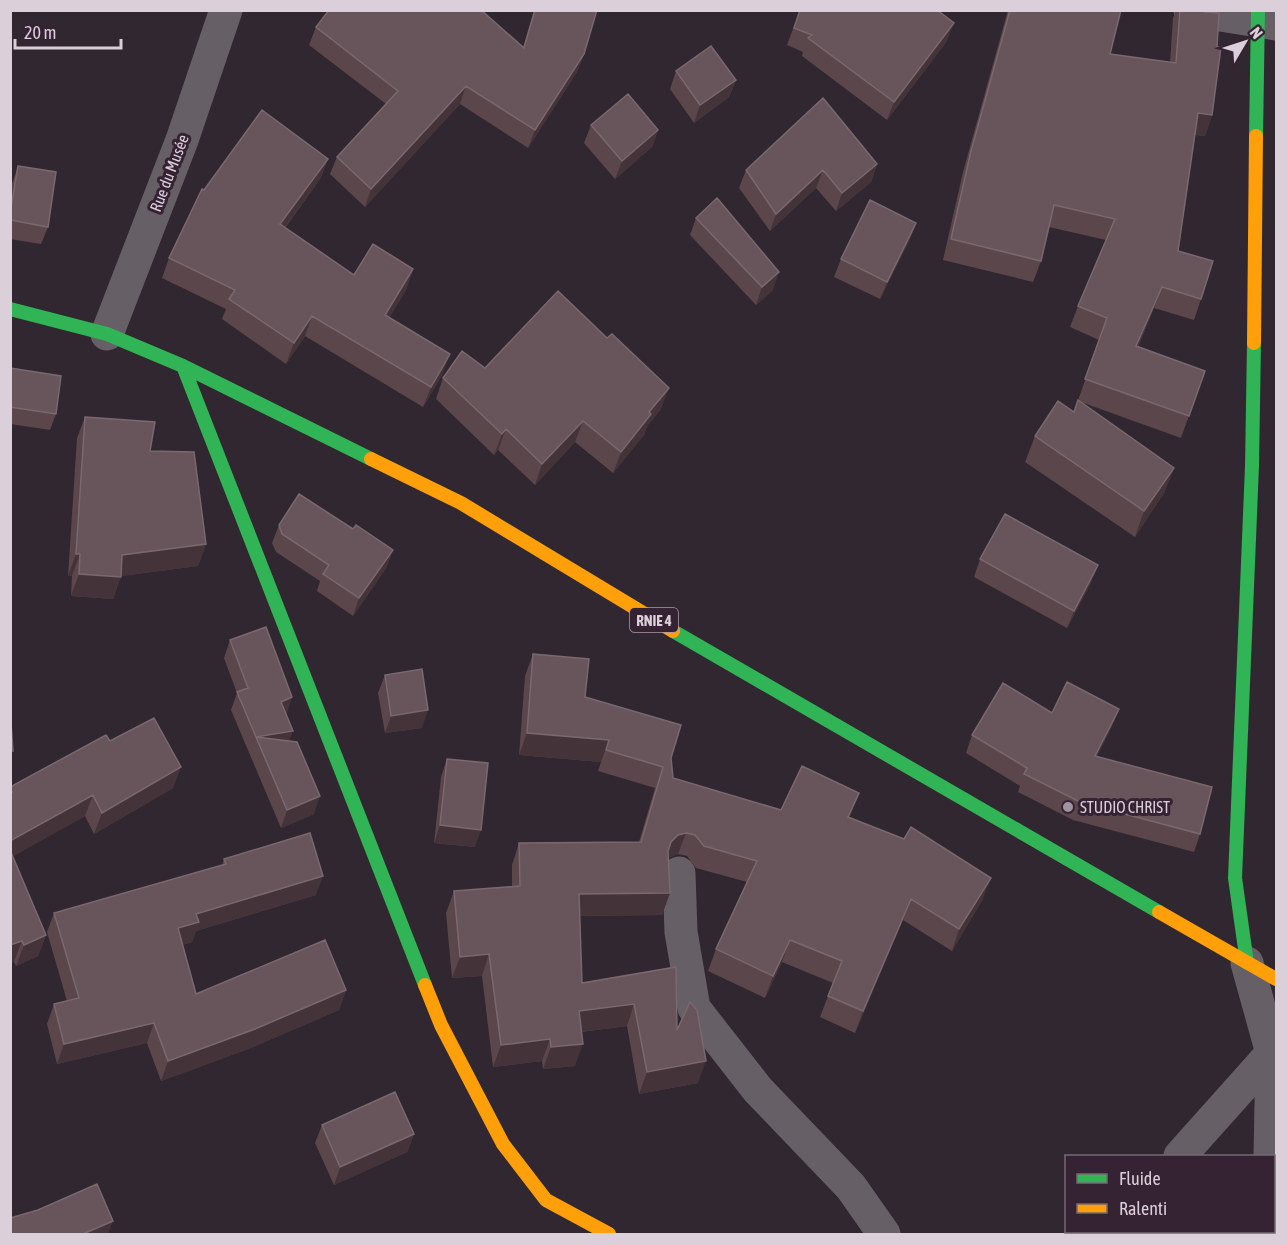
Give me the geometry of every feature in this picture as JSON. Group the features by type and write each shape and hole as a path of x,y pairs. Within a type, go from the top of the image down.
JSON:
{"street":[{"name":"Rue du Musée","path":"107,334 182,140 226,10"},
{"path":"1190,10 1264,18 1252,466 1236,878 1247,963 1272,1053 1269,1155"},
{"name":"RNIE 4","path":"10,309 107,334 183,366 461,503 650,618 1276,979"},
{"path":"183,366 441,1025 503,1143 546,1200 609,1234"},
{"path":"679,873 681,933 694,1008 758,1090 851,1187 884,1234"},
{"path":"1181,1155 1272,1053"}],"building":[{"path":"329,10 481,10 524,48 535,10 597,10 584,54 535,130 466,86 371,189 337,157 398,91 316,27"},
{"path":"800,10 937,10 954,23 894,102 808,38 812,35 794,28"},
{"path":"1010,10 1121,10 1110,54 1176,63 1180,10 1206,10 1205,12 1219,13 1217,47 1221,47 1212,115 1198,113 1178,251 1213,261 1201,299 1162,287 1136,346 1205,371 1189,416 1085,379 1107,318 1078,306 1115,219 1054,205 1041,261 951,239 971,151"},
{"path":"711,46 736,80 700,105 676,71"},
{"path":"628,94 658,130 622,161 591,125"},
{"path":"823,98 877,164 842,193 823,170 776,214 746,170"},
{"path":"262,110 328,159 280,224 354,275 373,244 413,269 385,315 450,354 431,387 312,316 294,343 229,299 235,290 169,258 202,189 204,190"},
{"path":"18,166 56,172 48,227 10,220"},
{"path":"717,198 779,272 762,287 696,218"},
{"path":"870,200 916,223 887,282 841,259"},
{"path":"558,291 607,338 612,334 669,388 621,452 583,421 542,464 506,429 502,434 443,378 462,351 485,368"},
{"path":"10,368 61,376 56,414 10,407"},
{"path":"1078,400 1174,468 1144,511 1035,436 1058,401 1074,412"},
{"path":"85,417 155,422 150,451 194,452 206,544 122,555 121,577 79,574 80,554 76,554"},
{"path":"299,494 353,529 356,525 393,550 359,598 323,574 329,565 282,534 279,525"},
{"path":"1005,514 1098,565 1074,611 980,559"},
{"path":"266,627 292,697 281,702 293,731 256,737 237,692 248,688 230,640"},
{"path":"533,654 589,659 585,697 681,725 671,758 673,778 781,810 802,766 859,793 848,817 904,839 911,827 991,878 959,929 911,899 863,1011 828,996 842,961 790,940 773,976 716,949 757,861 704,846 695,835 686,833 678,835 671,842 668,851 670,893 579,894 582,983 676,967 677,1030 690,1002 697,1010 706,1061 647,1072 634,1004 579,1011 583,1044 551,1047 550,1039 501,1045 489,954 460,957 454,891 520,886 519,843 641,842 663,767 606,750 609,740 527,733"},
{"path":"422,669 428,710 391,716 385,675"},
{"path":"1067,682 1119,709 1095,756 1212,787 1200,834 1080,802 1024,774 1027,768 972,735 1003,683 1052,713"},
{"path":"10,709 13,751 10,751"},
{"path":"154,718 181,767 102,813 93,795 10,841 10,792 12,792 10,787 106,735 110,741"},
{"path":"256,737 297,742 320,796 287,810"},
{"path":"447,759 488,763 481,830 440,825"},
{"path":"310,833 323,876 196,914 199,922 178,928 196,994 325,940 346,990 255,1029 168,1061 154,1023 64,1044 54,1004 79,998 54,913 226,864 224,859"},
{"path":"10,850 46,935 24,945 22,941 10,945"},
{"path":"395,1092 414,1134 340,1167 322,1125"},
{"path":"97,1184 113,1221 83,1234 10,1234 10,1218 38,1210"}],"traffic: fast":[{"path":"1256,136 1258,10"},
{"path":"10,309 107,334 183,366 371,459"},
{"path":"1247,963 1235,878 1252,466 1254,343"},
{"path":"183,366 425,985"},
{"path":"673,631 1159,912"}],"traffic: slow":[{"path":"1254,343 1256,136"},
{"path":"371,459 461,503 673,631"},
{"path":"1159,912 1276,979"},
{"path":"425,985 441,1025 503,1144 546,1200 609,1234"}],"place":[{"name":"STUDIO CHRIST","path":"1068,807"}]}
